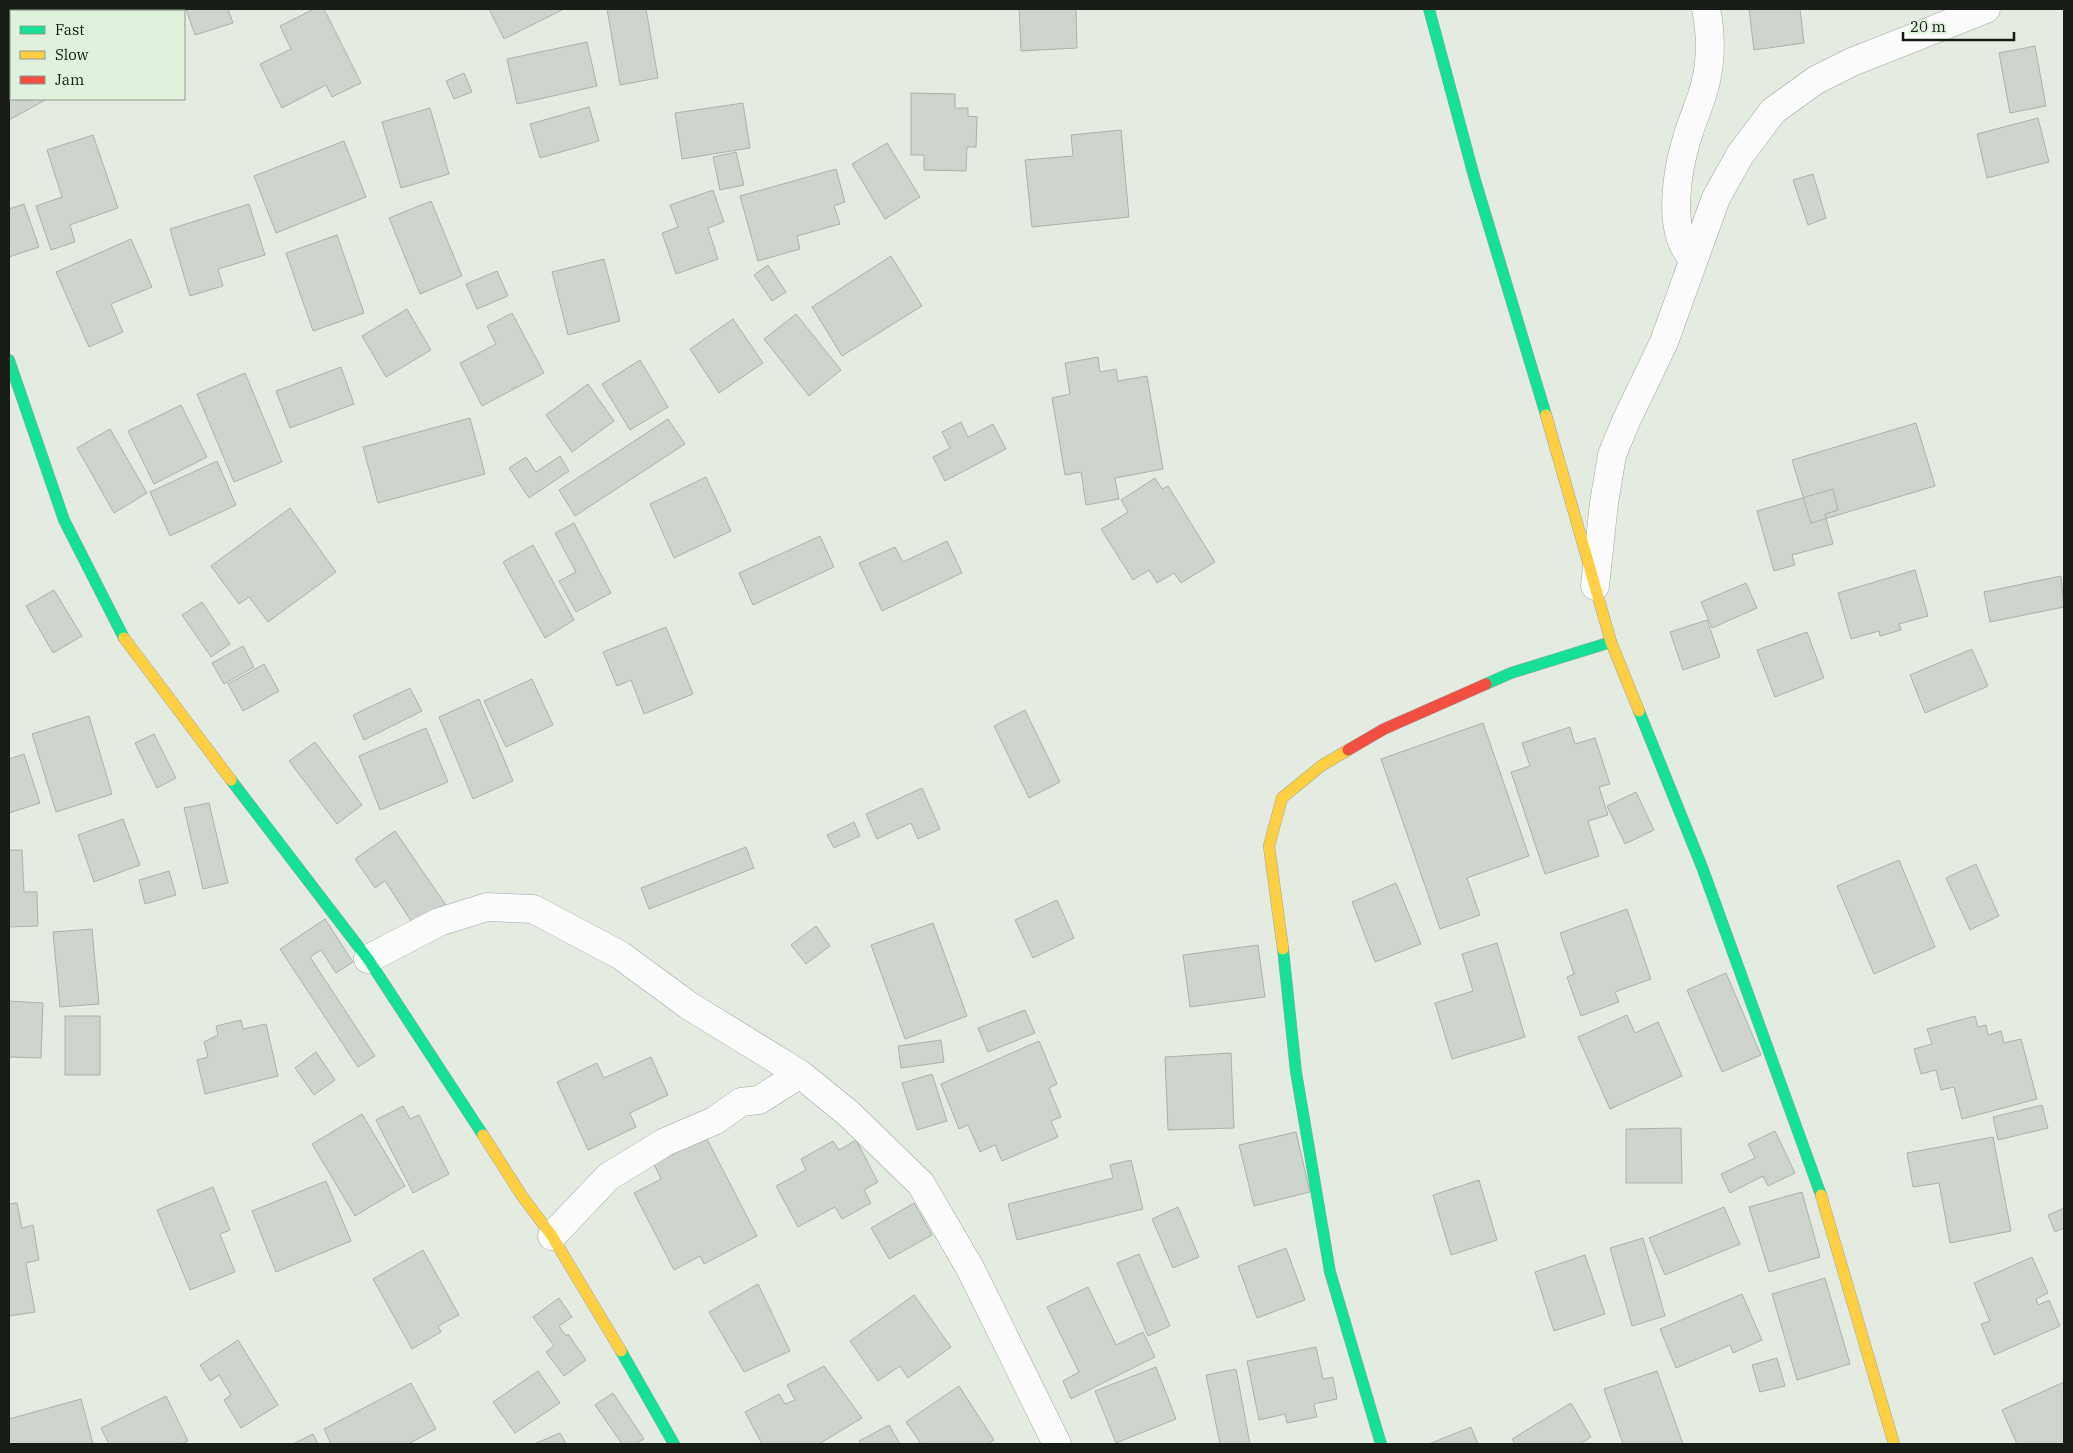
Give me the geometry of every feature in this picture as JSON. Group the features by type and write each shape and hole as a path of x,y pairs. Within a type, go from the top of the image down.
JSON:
{"street":[{"path":"1429,9 1475,180 1534,372 1611,642 1702,867 1822,1198 1894,1444"},
{"path":"1693,259 1684,250 1681,242 1678,213 1678,175 1688,134 1706,83 1709,51 1706,9"},
{"path":"1595,588 1604,503 1612,455 1630,412 1664,342 1716,198 1740,155 1773,111 1816,80 1852,62 1986,9"},
{"path":"9,360 64,520 122,636 368,959 522,1196 552,1236 674,1444"},
{"path":"1381,1444 1330,1272 1296,1072 1281,926 1269,846 1282,798 1321,766 1384,729 1511,673 1611,642"},
{"path":"368,959 439,922 487,907 534,909 620,955 688,1005 800,1074 849,1114 921,1184 970,1268 1057,1444"},
{"path":"552,1236 608,1178 665,1142 714,1121 741,1102 759,1100 800,1074"}],"building":[{"path":"9,9 33,9 10,10 10,28"},
{"path":"186,9 228,9 233,23 195,35"},
{"path":"314,9 324,9 361,83 332,97 326,85 282,108 260,64 291,49 280,26"},
{"path":"489,9 564,9 504,39"},
{"path":"607,9 646,9 658,78 620,85"},
{"path":"1019,9 1076,9 1077,48 1021,51"},
{"path":"1749,9 1800,9 1804,43 1754,50"},
{"path":"587,42 597,86 517,104 507,59"},
{"path":"2035,46 2046,106 2010,113 1999,53"},
{"path":"9,49 10,100 45,100 9,120"},
{"path":"464,73 472,92 454,99 446,81"},
{"path":"911,93 955,94 955,108 968,108 968,116 977,117 976,147 967,147 966,171 924,170 924,155 911,155"},
{"path":"743,103 750,148 682,159 675,113"},
{"path":"589,107 599,141 540,158 530,124"},
{"path":"430,108 449,174 401,188 382,122"},
{"path":"2038,118 2049,162 1987,178 1977,134"},
{"path":"1121,130 1129,217 1032,227 1025,160 1073,156 1071,135"},
{"path":"93,135 118,208 70,225 75,242 51,250 36,206 62,197 47,150"},
{"path":"344,141 366,197 276,233 254,176"},
{"path":"887,143 920,197 885,219 852,164"},
{"path":"736,152 744,185 720,190 713,157"},
{"path":"836,169 845,202 834,206 840,224 797,236 800,249 758,261 740,196"},
{"path":"1813,174 1826,218 1808,225 1793,180"},
{"path":"713,190 724,222 708,228 718,259 676,274 662,233 678,227 670,205"},
{"path":"431,201 462,276 420,294 389,218"},
{"path":"24,204 39,247 9,257 9,209"},
{"path":"249,204 265,255 218,269 223,286 190,296 170,229"},
{"path":"337,235 364,313 313,331 286,253"},
{"path":"131,239 152,287 111,304 123,332 89,347 56,272"},
{"path":"891,256 922,306 842,356 812,307"},
{"path":"604,259 620,321 568,335 552,272"},
{"path":"768,265 786,292 772,301 754,275"},
{"path":"497,271 508,296 477,309 466,284"},
{"path":"407,309 431,350 386,377 362,336"},
{"path":"512,313 544,373 482,406 460,363 496,344 487,326"},
{"path":"796,314 841,370 809,396 764,339"},
{"path":"733,319 763,363 719,393 690,349"},
{"path":"1098,357 1100,372 1116,369 1118,381 1147,376 1163,469 1115,478 1119,499 1086,505 1081,472 1065,475 1052,398 1070,394 1065,363"},
{"path":"640,360 668,407 630,430 602,384"},
{"path":"341,367 354,404 290,428 276,391"},
{"path":"245,373 282,462 234,482 197,394"},
{"path":"588,384 614,421 572,452 546,415"},
{"path":"181,405 207,457 154,484 128,431"},
{"path":"470,418 485,474 378,503 363,447"},
{"path":"668,419 685,444 575,516 559,490"},
{"path":"961,422 968,437 993,424 1006,449 945,481 933,457 950,448 942,432"},
{"path":"1916,423 1935,486 1811,523 1792,460"},
{"path":"110,429 147,493 114,513 77,448"},
{"path":"560,456 569,471 529,498 509,468 526,457 536,472"},
{"path":"217,461 236,505 170,536 150,492"},
{"path":"706,477 731,531 674,558 650,504"},
{"path":"1155,478 1162,489 1168,486 1215,562 1181,583 1174,573 1157,583 1149,570 1133,580 1101,529 1128,512 1121,500"},
{"path":"1833,489 1838,510 1825,514 1833,544 1792,555 1795,565 1774,571 1757,511"},
{"path":"290,508 336,572 268,622 249,597 239,604 211,566"},
{"path":"574,523 611,593 576,612 559,581 576,572 555,533"},
{"path":"820,536 834,567 753,605 739,573"},
{"path":"947,541 962,573 882,611 859,563 895,547 903,562"},
{"path":"533,545 574,620 545,638 503,562"},
{"path":"1915,570 1928,616 1899,624 1901,630 1880,636 1879,631 1851,639 1838,593"},
{"path":"2061,576 2064,607 1990,622 1984,592"},
{"path":"1746,583 1757,608 1712,628 1701,602"},
{"path":"54,590 82,636 53,653 26,606"},
{"path":"202,602 230,644 211,657 182,615"},
{"path":"1707,620 1720,657 1683,670 1670,632"},
{"path":"666,627 693,694 644,714 631,680 617,686 603,652"},
{"path":"1807,632 1824,678 1775,697 1757,650"},
{"path":"243,646 254,667 224,684 212,663"},
{"path":"1972,649 1988,686 1925,713 1910,675"},
{"path":"264,664 279,691 243,711 228,684"},
{"path":"532,679 553,725 506,747 484,701"},
{"path":"410,688 422,711 364,740 353,715"},
{"path":"479,699 513,781 473,799 439,717"},
{"path":"1025,710 1060,782 1029,798 994,726"},
{"path":"89,716 112,794 56,812 32,734"},
{"path":"1483,723 1529,856 1467,878 1480,915 1440,929 1381,759"},
{"path":"1570,727 1575,744 1595,738 1610,784 1599,787 1608,815 1588,821 1599,856 1545,874 1511,772 1530,766 1522,743"},
{"path":"426,728 448,782 380,810 359,756"},
{"path":"154,734 176,778 157,788 135,743"},
{"path":"315,742 362,805 337,824 289,761"},
{"path":"24,754 40,803 9,813 9,759"},
{"path":"922,788 940,829 918,839 911,823 877,839 866,814"},
{"path":"1636,792 1654,830 1625,844 1607,806"},
{"path":"209,803 228,883 203,889 184,808"},
{"path":"123,819 140,865 94,882 78,835"},
{"path":"854,822 860,836 834,848 827,835"},
{"path":"395,831 448,908 417,930 385,881 375,888 355,859"},
{"path":"746,847 754,868 649,909 641,888"},
{"path":"9,850 22,850 24,892 37,892 38,926 9,927"},
{"path":"1899,860 1935,947 1874,974 1837,886"},
{"path":"1976,864 1999,916 1970,930 1946,878"},
{"path":"169,871 176,895 145,904 139,880"},
{"path":"1396,883 1421,944 1375,962 1352,902"},
{"path":"1057,900 1074,938 1033,958 1015,920"},
{"path":"1627,909 1651,979 1615,992 1619,1002 1581,1016 1567,977 1574,974 1560,933"},
{"path":"325,919 353,962 336,973 321,950 310,957 375,1056 358,1067 280,949"},
{"path":"933,923 967,1016 905,1039 871,945"},
{"path":"816,926 830,946 806,964 791,945"},
{"path":"92,929 99,1004 60,1007 53,932"},
{"path":"1497,943 1525,1037 1452,1059 1435,1003 1473,991 1462,954"},
{"path":"1258,945 1265,997 1190,1007 1183,955"},
{"path":"1726,973 1761,1055 1722,1072 1687,990"},
{"path":"9,1001 43,1003 41,1058 9,1057"},
{"path":"1025,1010 1035,1033 988,1052 978,1028"},
{"path":"1627,1015 1635,1033 1658,1022 1682,1076 1610,1109 1578,1037"},
{"path":"65,1016 100,1016 100,1075 65,1075"},
{"path":"1975,1016 1978,1027 1986,1025 1988,1035 2001,1031 2004,1043 2021,1039 2037,1099 1962,1119 1954,1087 1941,1090 1936,1070 1921,1074 1914,1049 1932,1044 1927,1029"},
{"path":"241,1020 243,1029 266,1024 278,1076 205,1094 197,1060 208,1057 204,1042 218,1035 216,1026"},
{"path":"941,1040 944,1062 901,1068 898,1046"},
{"path":"1039,1041 1057,1084 1049,1088 1061,1117 1051,1121 1058,1137 1002,1161 995,1145 980,1152 968,1125 959,1129 941,1084"},
{"path":"316,1052 335,1080 314,1095 295,1068"},
{"path":"1231,1053 1234,1128 1168,1130 1165,1057"},
{"path":"651,1057 668,1095 630,1113 636,1127 588,1150 557,1082 597,1063 604,1078"},
{"path":"932,1074 947,1121 917,1130 902,1083"},
{"path":"2042,1105 2048,1128 1998,1140 1993,1117"},
{"path":"403,1106 410,1119 419,1115 449,1174 413,1193 376,1120"},
{"path":"362,1114 405,1186 355,1216 312,1144"},
{"path":"1681,1128 1682,1183 1626,1183 1626,1129"},
{"path":"1775,1131 1795,1173 1768,1186 1763,1176 1730,1193 1721,1174 1755,1158 1748,1144"},
{"path":"1296,1132 1310,1192 1254,1206 1239,1145"},
{"path":"706,1137 757,1236 704,1264 700,1256 674,1270 634,1193 661,1179 654,1164"},
{"path":"1993,1137 2011,1231 1950,1243 1939,1183 1913,1187 1907,1153"},
{"path":"856,1140 878,1182 864,1190 871,1203 842,1219 835,1207 798,1227 776,1186 806,1170 801,1159 833,1141 839,1150"},
{"path":"1131,1160 1143,1209 1017,1240 1008,1204 1113,1178 1110,1165"},
{"path":"1479,1180 1497,1240 1451,1255 1433,1195"},
{"path":"326,1181 351,1241 276,1272 252,1211"},
{"path":"213,1187 230,1230 220,1234 235,1272 190,1290 157,1210"},
{"path":"1802,1192 1820,1257 1769,1272 1749,1207"},
{"path":"17,1203 22,1228 33,1225 39,1260 26,1263 35,1312 9,1316 9,1204"},
{"path":"914,1203 932,1235 889,1259 871,1228"},
{"path":"1178,1207 1199,1257 1173,1268 1152,1219"},
{"path":"1724,1207 1740,1244 1665,1275 1649,1238"},
{"path":"2064,1208 2064,1228 2055,1232 2048,1215"},
{"path":"1643,1238 1665,1316 1632,1326 1610,1248"},
{"path":"1286,1248 1305,1300 1257,1318 1238,1266"},
{"path":"423,1250 459,1315 438,1326 441,1332 412,1349 373,1279"},
{"path":"1139,1254 1170,1326 1148,1336 1117,1263"},
{"path":"1585,1255 1605,1314 1554,1331 1535,1272"},
{"path":"2032,1257 2048,1293 2036,1299 2038,1305 2049,1300 2060,1326 1994,1355 1981,1324 1990,1321 1974,1283"},
{"path":"1825,1278 1850,1364 1797,1380 1772,1294"},
{"path":"758,1284 790,1351 744,1372 709,1312"},
{"path":"1088,1287 1116,1345 1143,1332 1155,1357 1071,1399 1063,1381 1079,1372 1047,1307"},
{"path":"1742,1294 1762,1340 1733,1353 1730,1345 1676,1368 1660,1329"},
{"path":"914,1295 951,1347 908,1378 900,1366 878,1381 850,1341"},
{"path":"559,1298 572,1317 559,1326 566,1336 568,1334 586,1360 564,1376 546,1352 554,1346 533,1317"},
{"path":"238,1340 278,1405 241,1428 224,1400 231,1395 219,1375 210,1381 200,1365"},
{"path":"1316,1347 1323,1379 1333,1377 1337,1399 1314,1404 1317,1417 1287,1423 1285,1414 1259,1420 1247,1361"},
{"path":"1777,1358 1785,1386 1760,1392 1752,1365"},
{"path":"824,1366 862,1418 819,1444 762,1444 745,1412 779,1394 785,1404 795,1400 787,1385"},
{"path":"1156,1367 1176,1419 1116,1443 1095,1391"},
{"path":"1236,1369 1250,1444 1220,1444 1206,1375"},
{"path":"538,1371 560,1403 515,1433 493,1402"},
{"path":"1657,1371 1683,1444 1623,1444 1604,1389"},
{"path":"2064,1382 2064,1444 2017,1444 2002,1410"},
{"path":"411,1383 436,1429 408,1444 331,1444 324,1429"},
{"path":"959,1386 994,1440 987,1444 921,1444 906,1422"},
{"path":"613,1393 644,1439 635,1444 622,1444 595,1405"},
{"path":"166,1396 188,1441 181,1444 109,1444 101,1428"},
{"path":"81,1399 93,1444 9,1444 9,1419"},
{"path":"1571,1403 1591,1437 1580,1444 1515,1444 1512,1439"},
{"path":"889,1425 900,1444 861,1444 859,1441"},
{"path":"1471,1427 1478,1444 1429,1444"},
{"path":"560,1433 566,1444 534,1444"},
{"path":"313,1434 318,1444 293,1444"}],"traffic: fast":[{"path":"1429,9 1475,180 1546,415"},
{"path":"9,360 64,520 124,638"},
{"path":"1486,684 1511,673 1611,642"},
{"path":"1639,711 1702,867 1821,1195"},
{"path":"231,780 368,959 483,1135"},
{"path":"1283,949 1296,1072 1330,1272 1381,1444"},
{"path":"621,1351 674,1444"}],"traffic: slow":[{"path":"1546,415 1611,642 1639,711"},
{"path":"124,638 231,780"},
{"path":"1283,949 1269,846 1282,798 1321,766 1348,750"},
{"path":"483,1135 522,1196 552,1236 621,1351"},
{"path":"1821,1195 1894,1444"}],"traffic: jam":[{"path":"1348,750 1384,729 1486,684"}]}
